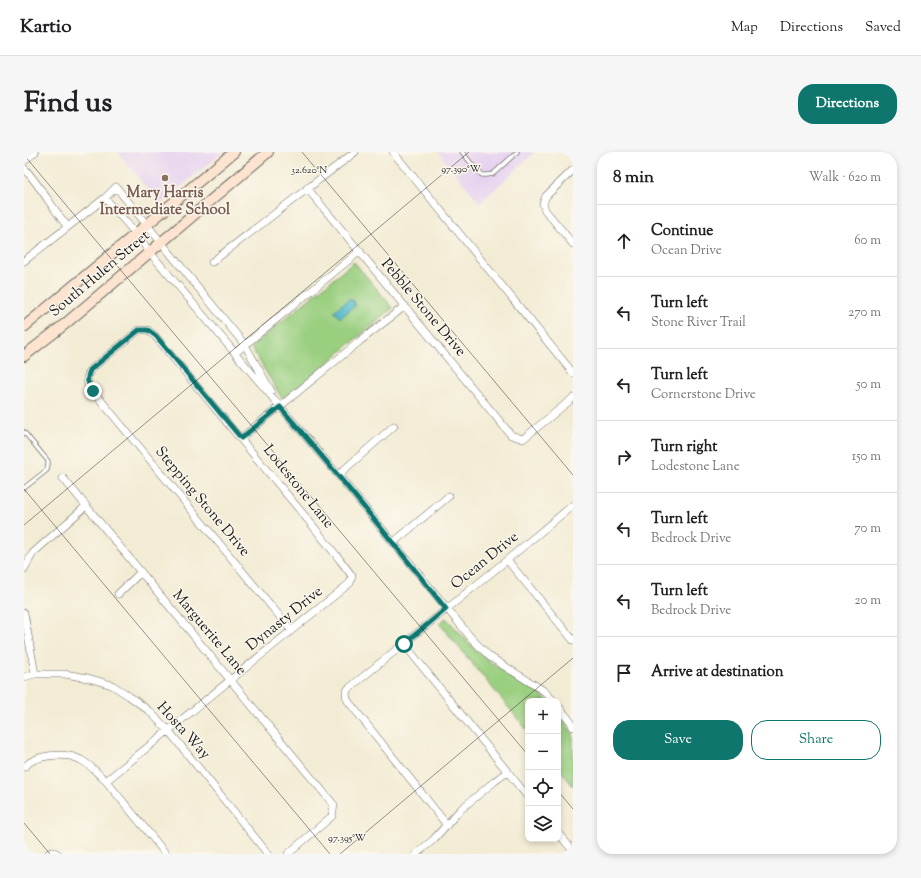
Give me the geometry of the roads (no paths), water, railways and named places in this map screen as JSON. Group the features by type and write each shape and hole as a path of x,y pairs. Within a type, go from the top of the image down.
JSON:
{"main road":[{"name":"South Hulen Street","path":"24,327 234,152"},
{"name":"South Hulen Street","path":"24,356 65,324 268,152"}],"street":[{"path":"24,161 35,152"},
{"path":"212,262 355,152"},
{"path":"393,152 573,373"},
{"path":"24,168 33,178 67,226"},
{"path":"573,170 546,196 543,203 545,210 573,244"},
{"path":"24,261 67,226 105,198 116,187 245,345 280,407"},
{"name":"Pebble Stone Drive","path":"307,188 511,435 523,439 573,398"},
{"path":"105,198 394,542 446,609 472,639 490,657 544,691 551,698"},
{"path":"235,354 360,252"},
{"path":"241,438 405,306"},
{"name":"Stepping Stone Drive","path":"156,336 148,330 139,330 90,370 87,378 88,385 292,630"},
{"name":"Lodestone Lane","path":"156,336 340,560 352,576 350,583"},
{"path":"338,475 394,426"},
{"name":"Marguerite Lane","path":"63,478 334,805 332,816 288,854"},
{"path":"394,542 449,496"},
{"path":"24,569 33,553 86,506"},
{"name":"Ocean Drive","path":"447,825 348,701 346,692 572,507"},
{"path":"507,560 573,640"},
{"path":"118,594 141,572"},
{"name":"Dynasty Drive","path":"106,781 350,583"},
{"path":"24,613 35,674"},
{"path":"404,644 525,793"},
{"name":"Hosta Way","path":"24,677 35,674 65,674 88,678 112,685 148,710 168,730 268,854"},
{"path":"561,710 571,722 573,727"},
{"path":"24,766 33,760 49,756 67,756 81,760 96,771 106,781 166,854"},
{"path":"416,854 433,840 460,810 507,772"},
{"path":"561,837 573,851"},
{"path":"48,854 55,852 58,854"}],"lane":[{"path":"462,152 475,168 482,174 487,175 493,174 517,152"},
{"path":"24,432 48,461 48,464 47,470 24,488"}],"water":[{"path":"349,299 354,301 355,306 340,318 334,311"}],"place":[{"name":"Mary Harris Intermediate School","path":"165,178"}]}
